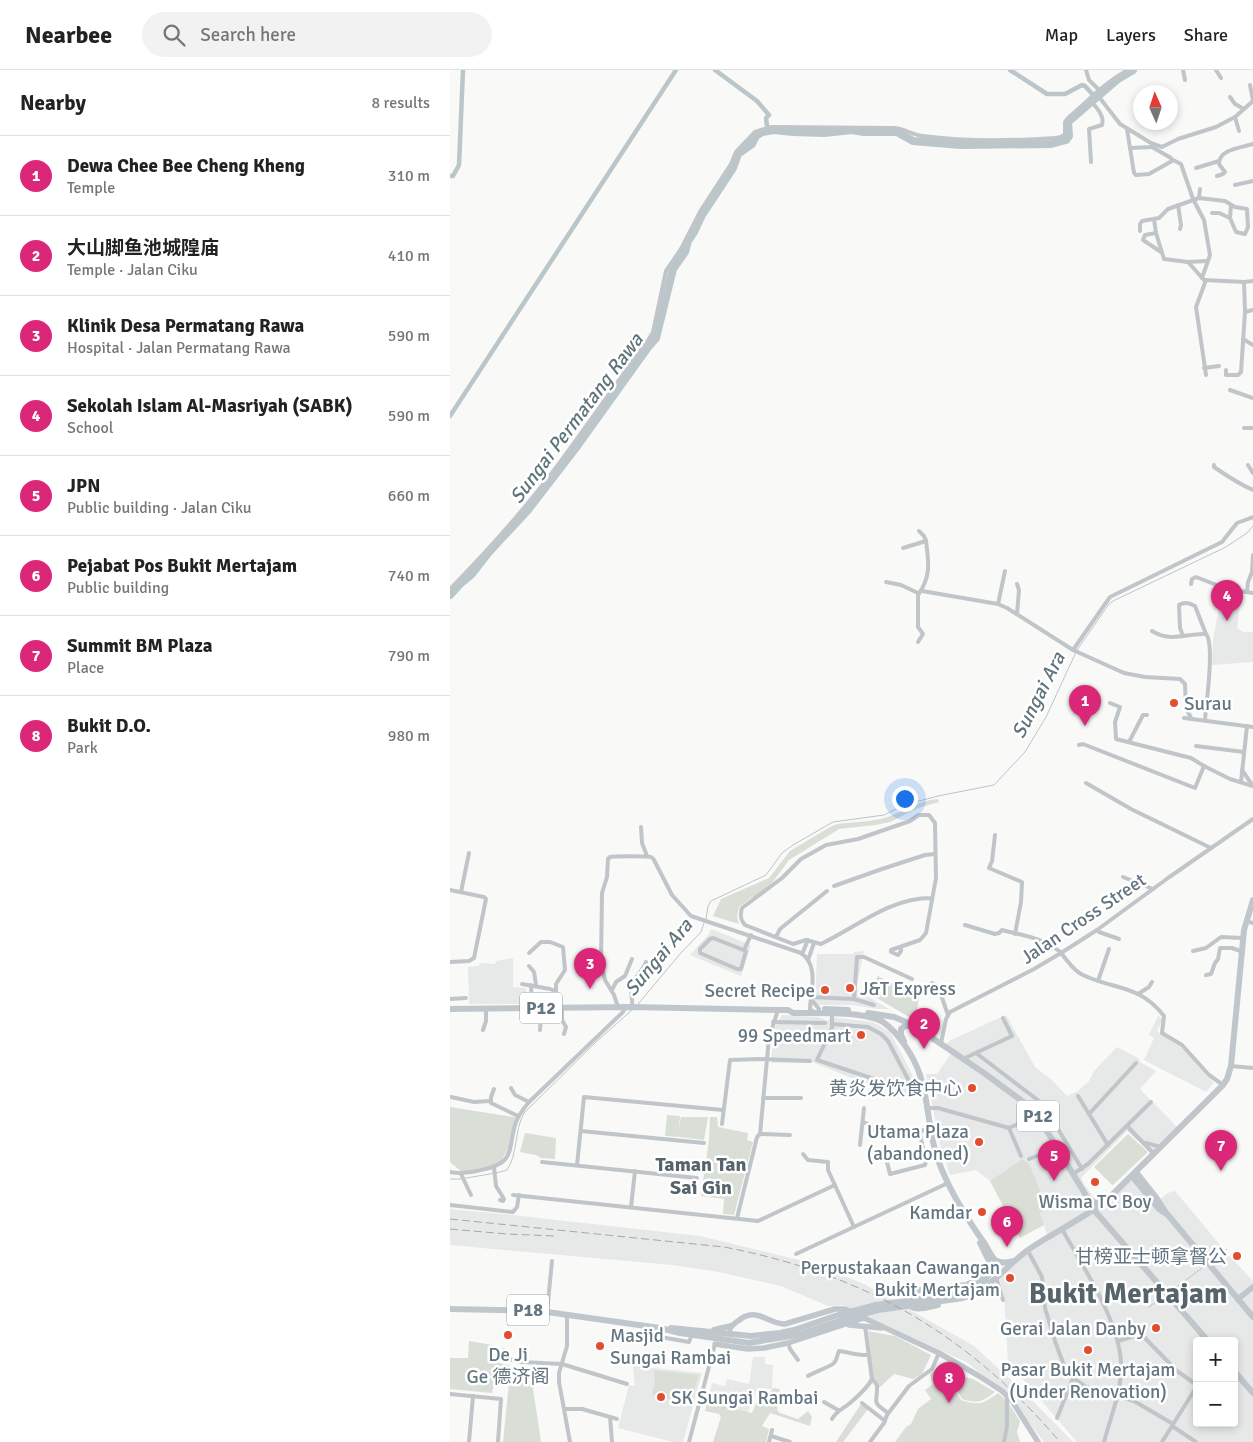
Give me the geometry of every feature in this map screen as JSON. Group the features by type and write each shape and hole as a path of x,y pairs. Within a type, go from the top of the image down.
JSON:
{"main road":[{"path":"916,1027 907,1026 902,1030 901,1035 922,1081 930,1128 938,1158 948,1183 979,1237 995,1260 1003,1263 1015,1261 1028,1250 1106,1201 1227,1079 1231,1066 1243,938 1253,900"},
{"name":"P12","path":"450,1009 643,1007 788,1010 793,1008 849,1010 897,1018 916,1027 984,1073 1036,1113 1087,1197"},
{"name":"P12","path":"814,1010 832,1014 868,1017 886,1024"},
{"path":"886,1016 892,1022 890,1025 886,1024"},
{"path":"886,1024 906,1048"},
{"path":"1134,1174 1253,1317"},
{"path":"1087,1197 1095,1203 1106,1201"},
{"path":"1081,1217 1088,1206 1087,1197"},
{"path":"1094,1210 1205,1337"},
{"path":"978,1289 991,1273 979,1237"},
{"path":"988,1260 987,1272 974,1282 966,1285 914,1291 908,1293 906,1302 910,1307 920,1308 964,1301 985,1292 990,1288 996,1277"},
{"name":"P18","path":"664,1328 680,1333 743,1343 794,1330 838,1315 876,1305 958,1294 978,1289 1015,1261"},
{"name":"P18","path":"450,1309 509,1309 547,1312 652,1327 700,1330 762,1338"},
{"path":"700,1330 717,1330 731,1326"},
{"path":"680,1333 715,1344"},
{"path":"730,1334 731,1338 735,1340 762,1338"},
{"path":"1238,1376 1253,1393"}],"street":[{"path":"1086,70 1099,98 1118,122 1181,164 1193,200 1204,220 1210,249 1196,307 1206,375"},
{"path":"450,589 472,567 518,514 568,452 649,339 653,332 666,271 681,249 701,210 731,164 736,152 755,132 771,127 901,128 923,136 965,141 1055,138 1065,134 1065,122 1097,92 1128,70"},
{"path":"1183,70 1185,80"},
{"path":"1216,70 1221,78"},
{"path":"1130,148 1152,145 1167,146 1178,139 1216,126 1235,117 1253,101 1250,85"},
{"path":"1230,97 1235,104 1244,109"},
{"path":"1090,100 1100,113 1103,122 1102,126 1090,129 1091,162"},
{"path":"1235,117 1239,131"},
{"path":"1127,129 1134,174 1136,176 1153,172 1173,160"},
{"path":"1196,168 1219,161 1223,154 1253,144"},
{"path":"1216,176 1225,172 1219,161"},
{"path":"1235,185 1253,181"},
{"path":"1199,198 1200,189"},
{"path":"1140,231 1142,221 1159,218 1168,208 1199,198 1225,201 1231,205 1245,208 1248,211 1248,227 1245,234 1236,232 1230,218 1231,205"},
{"path":"1178,205 1180,229"},
{"path":"1212,213 1219,213 1230,218"},
{"path":"1154,219 1162,256 1166,260 1208,261"},
{"path":"1156,233 1144,235 1143,240 1161,252"},
{"path":"1187,262 1204,279 1253,281"},
{"path":"1226,370 1226,376 1240,375 1244,282"},
{"path":"1244,312 1253,310"},
{"path":"1243,339 1253,345"},
{"path":"1204,368 1219,366"},
{"path":"1230,390 1253,398"},
{"path":"1244,428 1253,428"},
{"path":"1214,465 1214,467 1239,484 1253,490"},
{"path":"1248,465 1253,473"},
{"path":"1073,650 1110,597 1222,542 1237,524 1253,517"},
{"path":"918,642 923,634 918,627 920,592 928,571 926,541 919,531"},
{"path":"903,548 926,541"},
{"path":"1247,591 1252,572 1253,555"},
{"path":"998,604 1005,571"},
{"path":"1191,584 1192,579 1196,577 1227,589 1253,592"},
{"path":"886,582 920,592 998,604 1073,650 1124,673 1183,680 1185,684 1186,708 1191,718"},
{"path":"1017,584 1020,590 1017,614"},
{"path":"1183,636 1180,628 1179,605 1191,603 1195,606 1210,642 1205,720"},
{"path":"1152,632 1167,638 1206,634"},
{"path":"1110,703 1120,707 1115,722 1116,739 1190,758 1204,766 1253,786"},
{"path":"1129,742 1143,715 1147,715"},
{"path":"1184,718 1253,727"},
{"path":"1241,782 1247,726"},
{"path":"1079,744 1195,788 1204,766"},
{"path":"1196,746 1244,752"},
{"path":"1242,770 1253,786"},
{"path":"1086,784 1131,809 1211,848"},
{"path":"901,947 920,940 926,933 936,878 935,823 928,815 919,815 910,821 858,839 826,845 801,859 782,878 742,908 740,914 744,925 793,944 808,940 821,944 864,919 893,906 919,898 931,898"},
{"name":"Jalan Cross Street","path":"948,1015 1061,953 1097,930 1253,819"},
{"path":"641,827 642,843 647,856"},
{"path":"995,834 992,861 989,868 1022,882 1021,902 1015,934"},
{"path":"461,892 469,853"},
{"path":"834,886 882,868 925,855 935,854"},
{"path":"450,1172 461,1175 494,1168 502,1164 507,1157 518,1116 529,1102 623,1012 602,972 600,949 602,938 602,893 607,878 608,859 610,857 652,857 672,895 686,912 695,918 751,935 802,954 808,960 813,975 810,997 814,1010"},
{"path":"1123,877 1153,889"},
{"path":"450,890 486,899 474,958 469,961 450,962"},
{"path":"776,937 780,929 827,890"},
{"path":"1246,921 1253,923"},
{"path":"965,925 995,934 1002,930 1046,942 1061,953 1069,964 1081,974 1098,981 1123,987 1138,994 1156,1006 1164,1016 1162,1033 1182,1045 1209,1075 1222,1085"},
{"path":"1097,930 1119,939"},
{"path":"744,950 713,938 699,952 702,955 738,969 741,968 746,953 744,950 751,935"},
{"path":"1193,951 1206,948 1221,938 1243,938"},
{"path":"802,954 808,940"},
{"path":"529,953 541,942 550,942 563,947 565,970 556,984 555,991 562,1020 566,1027 564,1034"},
{"path":"808,960 814,943"},
{"path":"1206,975 1211,974 1218,959 1220,948 1227,947 1243,952"},
{"path":"1098,981 1109,949"},
{"path":"854,999 857,957 864,957 912,979"},
{"path":"612,990 616,982 625,976 632,959"},
{"path":"632,1007 631,989 646,962"},
{"path":"530,966 534,972 532,1008"},
{"path":"1138,994 1149,987 1152,982"},
{"path":"932,983 938,986 948,1015 940,1043"},
{"path":"522,984 555,991"},
{"path":"810,997 854,999 874,1005"},
{"path":"810,997 814,1010"},
{"path":"450,999 466,998"},
{"path":"540,1030 542,1008"},
{"path":"483,1030 486,1021 486,1009"},
{"path":"737,1218 757,1138 760,1134 770,1033 778,1010"},
{"path":"832,1014 832,1024 817,1060 892,1086 922,1081"},
{"path":"963,1059 1012,1036 1003,1018"},
{"path":"774,1022 825,1023"},
{"path":"832,1024 868,1027 881,1034 888,1041 910,1083 911,1091"},
{"path":"976,1053 1043,1104 1082,1169"},
{"path":"722,1124 730,1060 810,1061"},
{"path":"1089,1114 1136,1063"},
{"path":"1231,1066 1253,1068"},
{"path":"511,1088 515,1094 529,1102"},
{"path":"490,1101 494,1089"},
{"path":"1078,1096 1108,1145"},
{"path":"452,1097 474,1102 490,1101 518,1116"},
{"path":"577,1165 584,1097 723,1110"},
{"path":"763,1098 801,1098"},
{"path":"1073,1174 1082,1169 1108,1145 1151,1102"},
{"path":"860,1145 864,1108"},
{"path":"926,1108 938,1108 1009,1128 1031,1118 1036,1113"},
{"path":"863,1122 871,1125 872,1131"},
{"path":"1127,1126 1154,1154"},
{"path":"884,1150 890,1174 925,1165 926,1160 920,1135 922,1131 930,1128"},
{"path":"1009,1128 1021,1156"},
{"path":"581,1131 704,1143"},
{"path":"760,1134 790,1135"},
{"path":"1144,1142 1161,1147"},
{"path":"1029,1159 1057,1148"},
{"path":"803,1154 808,1160 828,1162 828,1170 854,1227"},
{"path":"542,1162 697,1178"},
{"path":"494,1168 496,1186 504,1199 503,1201 500,1200"},
{"path":"631,1207 635,1171"},
{"path":"461,1175 471,1194"},
{"path":"796,1254 948,1183"},
{"path":"512,1195 758,1221 835,1185"},
{"path":"450,1205 513,1212 517,1207 519,1196"},
{"path":"1062,1229 1105,1308 1118,1341 1121,1373 1104,1442"},
{"path":"1028,1250 1042,1277 1045,1308 1055,1341 1063,1363 1073,1378 1086,1387 1134,1401 1196,1442"},
{"path":"547,1312 552,1261"},
{"path":"996,1277 1003,1300"},
{"path":"1238,1299 1253,1287"},
{"path":"730,1334 731,1326 749,1315 758,1315 785,1324 838,1308 939,1353 979,1376 1006,1395 1038,1442"},
{"path":"509,1309 509,1324"},
{"path":"567,1314 567,1346 559,1382 570,1442"},
{"path":"689,1442 715,1344 756,1349 788,1343 864,1318"},
{"path":"740,1320 737,1329 751,1336"},
{"path":"845,1325 889,1330"},
{"path":"865,1326 872,1379 877,1385 874,1400 878,1406 888,1413"},
{"path":"652,1327 649,1336 689,1342 691,1337"},
{"path":"1118,1341 1136,1335 1142,1336 1177,1371 1193,1382"},
{"path":"788,1343 798,1360"},
{"path":"504,1350 508,1359 520,1362 562,1364 627,1384"},
{"path":"808,1376 833,1364 839,1351 850,1352 860,1356 868,1355"},
{"path":"870,1442 885,1421 888,1413 909,1386 932,1369 939,1353"},
{"path":"1057,1418 1073,1378"},
{"path":"832,1419 838,1410 849,1404 864,1391 872,1379"},
{"path":"1162,1442 1193,1391"},
{"path":"450,1394 501,1400 498,1442"},
{"path":"1004,1442 1007,1426 1006,1395"},
{"path":"469,1442 473,1396"},
{"path":"824,1402 838,1410"},
{"path":"862,1403 885,1421"},
{"path":"565,1409 582,1409 617,1419"},
{"path":"610,1417 612,1442"},
{"path":"769,1442 772,1430"},
{"path":"770,1436 790,1442"}],"shaded area":[{"path":"1224,591 1241,592 1237,628 1243,632 1253,632 1253,662 1212,665 1213,640"},
{"path":"938,799 939,802 918,808 890,822 839,829 789,860 772,883 759,895 751,898 739,907 737,917 739,924 713,916 721,899 769,878 790,851 830,827 837,824 885,818 918,804"},
{"path":"711,929 751,945 741,976 690,955 709,934"},
{"path":"864,951 856,989 889,1009 852,1005 818,1005 815,1002 817,954 853,954 854,952"},
{"path":"513,958 513,987 526,988 527,1004 469,1004 468,967 479,966 480,963 495,964 496,961"},
{"path":"878,976 919,998 917,1010 923,1012 921,1024 870,994"},
{"path":"782,1015 819,1017 828,1021 830,1017 873,1022 890,1032 914,1078 918,1097 897,1090 892,1092 812,1062 771,1063 774,1029"},
{"path":"1006,1015 1035,1067 1053,1081 1067,1096 1078,1091 1089,1081 1094,1071 1117,1047 1138,1058 1140,1062 1156,1071 1140,1089 1177,1127 1150,1152 1127,1131 1081,1178 1097,1202 1101,1202 1136,1171 1160,1199 1168,1193 1175,1191 1253,1281 1253,1442 1077,1442 1008,1362 1004,1295 999,1279 1026,1255 1049,1241 1040,1213 1048,1208 1022,1159 990,1181 976,1170 950,1175 941,1149 926,1074 937,1074 950,1055 951,1048 946,1044"},
{"path":"1158,1016 1163,1019 1157,1031 1185,1050 1214,1083 1206,1092 1144,1060 1154,1038 1149,1035"},
{"path":"450,1107 519,1118 499,1164 462,1172 450,1162"},
{"path":"667,1115 680,1116 679,1128 681,1117 708,1117 704,1140 679,1137 679,1135 678,1137 665,1136"},
{"path":"710,1117 717,1117 718,1127 748,1133 747,1140 753,1142 734,1215 723,1214 724,1199 701,1196 709,1140"},
{"path":"525,1133 556,1138 555,1159 541,1158 536,1155 520,1152"},
{"path":"1128,1134 1148,1152 1113,1185 1094,1167"},
{"path":"1022,1159 1029,1164 1048,1209 1040,1213 1044,1225 1020,1238 990,1181"},
{"path":"450,1209 700,1236 816,1264 864,1284 974,1346 1023,1391 1073,1442 1044,1442 1010,1398 968,1363 843,1305 828,1306 781,1286 719,1272 672,1265 450,1245"},
{"path":"868,1331 895,1336 931,1355 922,1374 913,1379 894,1374 879,1388 873,1379"},
{"path":"469,1341 492,1345 492,1356 502,1358 499,1363 509,1365 508,1373 498,1370 492,1393 450,1389 450,1358 468,1358"},
{"path":"753,1357 765,1357 765,1364 773,1365 772,1389 757,1388 748,1412 707,1402 712,1383 725,1386 727,1379 749,1384"},
{"name":"SK Sungai Rambai","path":"633,1366 702,1373 683,1442 673,1442 618,1428 629,1385 635,1386"},
{"path":"940,1366 949,1366 949,1380 961,1400 981,1403 998,1393 1007,1401 1020,1421 1017,1432 1020,1442 895,1442 906,1427 911,1424 918,1409 931,1399 925,1390 933,1384 930,1374"},
{"path":"654,1370 699,1375 690,1404 652,1394 655,1381"},
{"path":"951,1374 973,1379 995,1392 980,1401 962,1399 951,1380"},
{"path":"532,1382 541,1442 503,1442 509,1383"},
{"path":"773,1388 780,1389 777,1410 780,1413 798,1419 808,1411 812,1417 810,1426 770,1413 762,1426 769,1429 766,1442 713,1442 721,1417 719,1414 705,1411 707,1402 752,1413 761,1392 769,1394"},
{"path":"861,1404 868,1409 843,1442 836,1442"}],"waterway":[{"path":"450,176 453,176 459,165 463,70"},
{"path":"450,416 676,70"},
{"path":"715,70 757,101 769,115 766,118 767,126"},
{"path":"1010,70 1047,94 1065,94 1082,85 1096,98"},
{"name":"Sungai Permatang Rawa","path":"450,595 471,575 489,552 528,510 656,338 673,269 685,252 688,241 702,215 733,168 738,154 752,144 756,136 762,132 774,130 824,133 852,130 897,132 913,141 961,145 1051,144 1066,140 1069,136 1068,122 1118,79 1133,70"},
{"name":"Sungai Ara","path":"706,919 708,906 711,901 766,875 782,853 833,822 884,815 904,805 994,785 1025,752 1046,717 1077,650 1109,604 1226,547 1247,533 1253,526"},
{"name":"Sungai Ara","path":"638,1004 701,932 704,923"},
{"name":"Sungai Ara","path":"466,1178 507,1170 513,1157 524,1113 596,1042 632,1010"},
{"name":"Sungai Ara","path":"450,1179 462,1179"},
{"path":"1213,1260 1227,1249"},
{"path":"1170,1292 1202,1268"},
{"path":"1149,1307 1163,1297"}],"railway":[{"path":"450,1219 724,1247 775,1259 822,1274 867,1292 910,1314 950,1340 988,1369 1025,1403 1060,1442"},
{"path":"450,1229 555,1236"}],"place":[{"name":"Sekolah Islam Al-Masriyah (SABK)","path":"1227,621"},
{"name":"Surau","path":"1174,703"},
{"name":"Dewa Chee Bee Cheng Kheng","path":"1085,726"},
{"name":"J&T Express","path":"850,988"},
{"name":"Klinik Desa Permatang Rawa","path":"590,989"},
{"name":"Secret Recipe","path":"825,990"},
{"name":"99 Speedmart","path":"861,1035"},
{"name":"大山脚鱼池城隍庙","path":"924,1049"},
{"name":"黄炎发饮食中心","path":"972,1088"},
{"name":"Utama Plaza (abandoned)","path":"979,1142"},
{"name":"Summit BM Plaza","path":"1221,1171"},
{"name":"JPN","path":"1054,1181"},
{"name":"Wisma TC Boy","path":"1095,1182"},
{"name":"Kamdar","path":"982,1212"},
{"name":"Pejabat Pos Bukit Mertajam","path":"1007,1247"},
{"name":"甘榜亚士顿拿督公","path":"1237,1256"},
{"name":"Perpustakaan Cawangan Bukit Mertajam","path":"1010,1278"},
{"name":"Gerai Jalan Danby","path":"1156,1328"},
{"name":"De Ji Ge 德济阁","path":"508,1335"},
{"name":"Masjid Sungai Rambai","path":"600,1346"},
{"name":"Pasar Bukit Mertajam (Under Renovation)","path":"1088,1350"},
{"name":"SK Sungai Rambai","path":"661,1397"},
{"name":"Bukit D.O.","path":"949,1403"}],"district":[{"name":"Taman Tan Sai Gin","path":"701,1176"},
{"name":"Bukit Mertajam","path":"1128,1293"}]}
